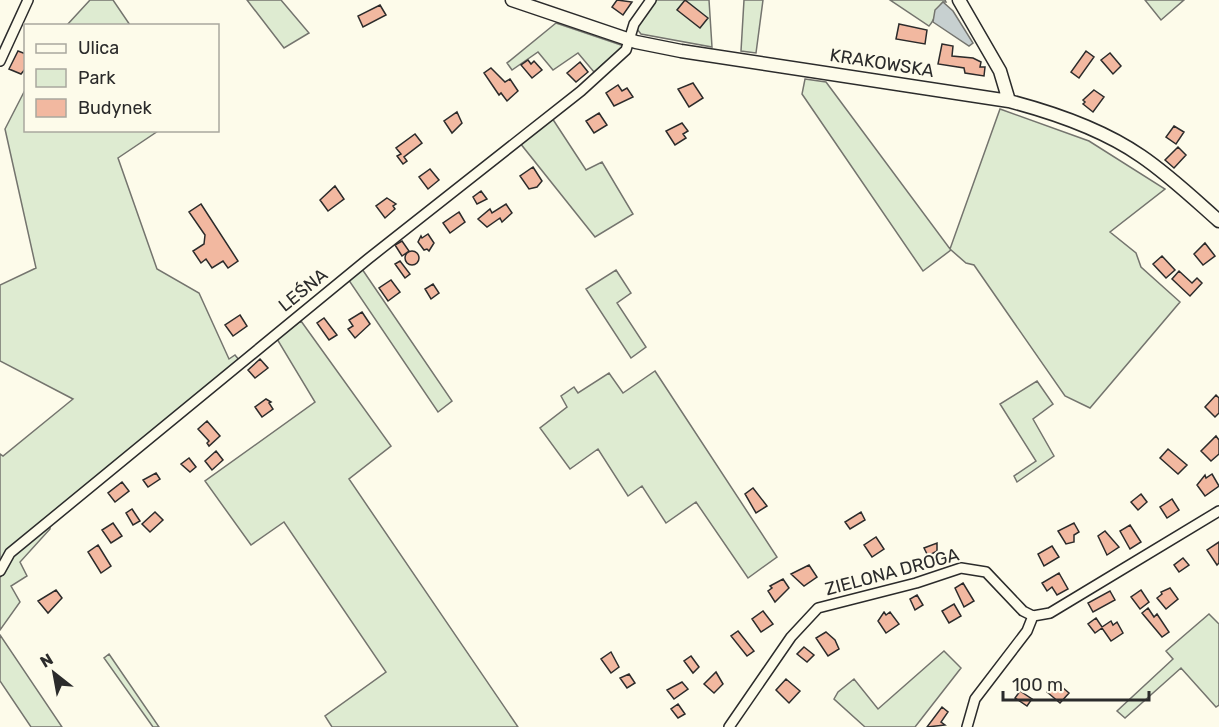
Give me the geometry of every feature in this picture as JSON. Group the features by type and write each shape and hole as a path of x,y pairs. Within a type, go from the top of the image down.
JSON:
{"main road":[{"name":"KRAKOWSKA","path":"512,0 628,39 681,51 1009,101 1068,120 1123,145 1164,173 1219,221"},
{"path":"959,0 1000,71 1009,101"}],"street":[{"path":"0,61 28,0"},
{"name":"LEŚNA","path":"0,571 10,552 139,445 542,119 581,91 626,50 634,24 651,0"},
{"path":"967,727 975,699 1027,631 1033,616 1050,613 1219,511"},
{"name":"ZIELONA DROGA","path":"729,727 791,637 818,608 916,583 961,568 975,568 986,572 1023,611 1033,616"}],"green space":[{"path":"90,0 113,0 129,24 68,24"},
{"path":"247,0 281,0 309,33 284,48"},
{"path":"655,0 709,0 712,47 641,34 636,28"},
{"path":"744,0 763,0 756,53 741,51"},
{"path":"890,0 945,0 946,2 940,5 929,26"},
{"path":"1145,0 1184,0 1161,20"},
{"path":"556,23 624,46 594,72 578,53 553,70 538,52 512,70 507,63"},
{"path":"805,79 826,82 950,249 1000,109 1089,141 1165,189 1110,232 1136,253 1141,267 1180,302 1090,408 1065,396 974,265 966,263 951,250 923,271 802,94"},
{"path":"24,92 24,132 157,132 118,158 157,269 199,293 229,359 235,355 239,360 6,553 0,564 0,454 3,456 73,399 0,361 0,285 36,268 5,129"},
{"path":"552,118 586,170 602,162 633,214 595,237 520,143"},
{"path":"362,269 452,401 438,412 348,279"},
{"path":"616,270 631,293 617,303 646,347 631,358 586,289"},
{"path":"301,321 391,446 349,479 518,727 332,727 325,716 386,672 284,522 251,545 205,481 315,402 277,339"},
{"path":"655,371 777,557 748,578 696,502 666,523 642,486 628,496 598,449 570,469 540,428 567,407 561,396 574,387 578,393 609,373 623,393"},
{"path":"1037,381 1053,404 1033,419 1054,456 1017,482 1014,476 1036,461 1000,404"},
{"path":"50,522 50,529 20,562 27,576 11,586 20,602 0,630 0,578 13,554"},
{"path":"1209,614 1219,624 1219,705 1216,707 1181,668 1125,718 1117,711 1173,659 1166,651"},
{"path":"0,635 62,727 31,727 0,681"},
{"path":"944,651 961,668 915,727 865,727 834,699 838,692 854,679 878,709"},
{"path":"109,654 159,727 153,727 104,658"}],"shaded area":[{"path":"943,2 953,11 973,43 969,46 933,22 935,10"}],"building":[{"path":"617,0 632,2 623,15 612,7"},
{"path":"685,0 708,18 700,28 677,10"},
{"path":"380,5 386,15 363,27 358,16"},
{"path":"899,24 927,30 925,44 896,39"},
{"path":"942,44 953,46 952,56 973,58 981,62 980,67 985,67 984,76 965,73 964,68 938,64"},
{"path":"18,51 24,53 24,70 21,74 9,69"},
{"path":"1086,51 1094,57 1079,78 1071,72"},
{"path":"1110,53 1121,66 1113,74 1101,60"},
{"path":"528,60 531,64 534,61 542,70 532,78 521,65"},
{"path":"580,62 588,72 576,82 567,73"},
{"path":"491,68 505,82 510,79 518,91 507,101 501,93 499,95 484,73"},
{"path":"693,83 703,98 689,107 678,89"},
{"path":"618,85 622,91 627,88 633,97 614,106 606,93"},
{"path":"1094,90 1104,97 1093,112 1083,104 1085,102 1083,100"},
{"path":"457,112 462,123 452,133 444,121"},
{"path":"599,113 607,125 594,133 586,121"},
{"path":"682,123 688,131 683,134 686,138 675,145 666,131"},
{"path":"1174,126 1184,132 1176,144 1166,137"},
{"path":"415,134 422,143 404,157 407,161 403,164 397,156 401,154 396,148"},
{"path":"1178,147 1186,155 1174,168 1165,160"},
{"path":"533,167 542,181 537,187 529,189 520,176"},
{"path":"430,169 439,180 428,189 419,177"},
{"path":"335,186 344,199 328,211 320,200"},
{"path":"481,191 487,199 477,204 473,197"},
{"path":"387,198 396,204 393,206 395,209 385,218 376,206"},
{"path":"201,204 238,261 228,268 223,261 212,268 206,259 201,263 193,251 204,244 205,235 189,212"},
{"path":"506,204 512,213 502,222 500,218 487,227 478,219 490,209 492,213"},
{"path":"459,212 465,222 450,233 443,223"},
{"path":"428,234 434,243 429,251 424,250 418,242 421,236 422,238"},
{"path":"402,241 409,251 402,256 395,245"},
{"path":"1205,243 1215,256 1203,265 1194,254"},
{"path":"409,251 415,251 419,258 415,265 409,265 405,261 405,255"},
{"path":"1162,256 1175,270 1166,278 1153,264"},
{"path":"400,261 410,274 405,278 395,264"},
{"path":"1179,271 1192,283 1197,278 1202,283 1190,296 1172,279"},
{"path":"391,280 400,292 388,301 379,288"},
{"path":"433,284 439,293 431,299 425,289"},
{"path":"362,312 370,324 355,338 348,329 353,326 349,320"},
{"path":"240,315 247,326 233,336 225,325"},
{"path":"324,318 337,335 329,340 317,323"},
{"path":"260,359 268,368 255,378 248,370"},
{"path":"1216,395 1219,398 1219,413 1215,417 1205,407"},
{"path":"266,399 271,402 269,403 273,409 262,417 255,407"},
{"path":"207,421 220,436 209,446 207,443 209,441 198,429"},
{"path":"1216,436 1219,440 1219,454 1211,461 1201,451"},
{"path":"1168,449 1187,465 1178,474 1160,458"},
{"path":"216,451 223,460 212,470 205,461"},
{"path":"189,458 196,467 190,472 181,464"},
{"path":"156,473 160,479 148,487 143,480"},
{"path":"1212,474 1219,486 1205,496 1197,485 1205,475 1206,478"},
{"path":"122,482 129,491 115,502 108,493"},
{"path":"753,488 767,506 756,513 745,494"},
{"path":"1141,494 1147,502 1138,510 1131,502"},
{"path":"1172,499 1179,510 1167,518 1160,507"},
{"path":"132,509 140,521 133,525 126,513"},
{"path":"155,512 163,520 150,532 142,524"},
{"path":"861,512 865,520 850,529 845,522"},
{"path":"113,523 122,536 111,543 102,530"},
{"path":"1074,523 1079,532 1074,535 1074,542 1066,544 1058,531"},
{"path":"1130,525 1141,542 1130,549 1120,531"},
{"path":"1105,531 1119,547 1107,555 1098,536"},
{"path":"876,537 884,549 872,557 864,545"},
{"path":"1219,542 1219,563 1217,565 1207,550"},
{"path":"937,543 937,551 928,556 924,548"},
{"path":"98,545 111,566 101,573 88,552"},
{"path":"1052,546 1059,557 1044,566 1038,554"},
{"path":"1183,558 1189,565 1179,572 1174,565"},
{"path":"809,565 817,577 804,586 791,574"},
{"path":"1059,573 1068,589 1057,595 1052,587 1047,591 1042,583"},
{"path":"783,579 789,588 775,602 768,591 772,588 770,586"},
{"path":"963,583 974,601 964,607 955,588"},
{"path":"1170,588 1178,599 1166,609 1157,598 1162,594 1161,592"},
{"path":"56,590 62,598 48,613 38,601"},
{"path":"1141,590 1149,602 1140,609 1131,597"},
{"path":"1110,591 1115,600 1093,612 1088,603"},
{"path":"917,595 923,605 915,610 910,599"},
{"path":"954,604 961,616 949,623 942,611"},
{"path":"1148,608 1154,617 1157,614 1169,632 1162,637 1142,613"},
{"path":"763,611 773,624 761,632 752,619"},
{"path":"884,612 886,615 890,612 899,624 886,633 878,621"},
{"path":"1096,618 1102,627 1111,621 1113,625 1117,622 1123,633 1111,641 1102,628 1095,633 1088,624"},
{"path":"738,631 754,651 747,656 731,636"},
{"path":"826,632 835,640 839,649 828,656 816,638"},
{"path":"804,647 814,655 807,662 797,654"},
{"path":"611,652 619,667 611,673 601,659"},
{"path":"691,656 699,667 693,673 684,661"},
{"path":"716,672 723,684 714,693 704,684"},
{"path":"629,674 635,683 627,688 620,678"},
{"path":"786,679 800,691 789,703 776,690"},
{"path":"1055,681 1069,693 1060,703 1047,692"},
{"path":"682,682 688,689 674,699 667,690"},
{"path":"1020,691 1032,699 1027,706 1015,698"},
{"path":"678,704 685,714 678,718 671,709"},
{"path":"942,707 948,712 941,722 945,725 927,727"}]}
